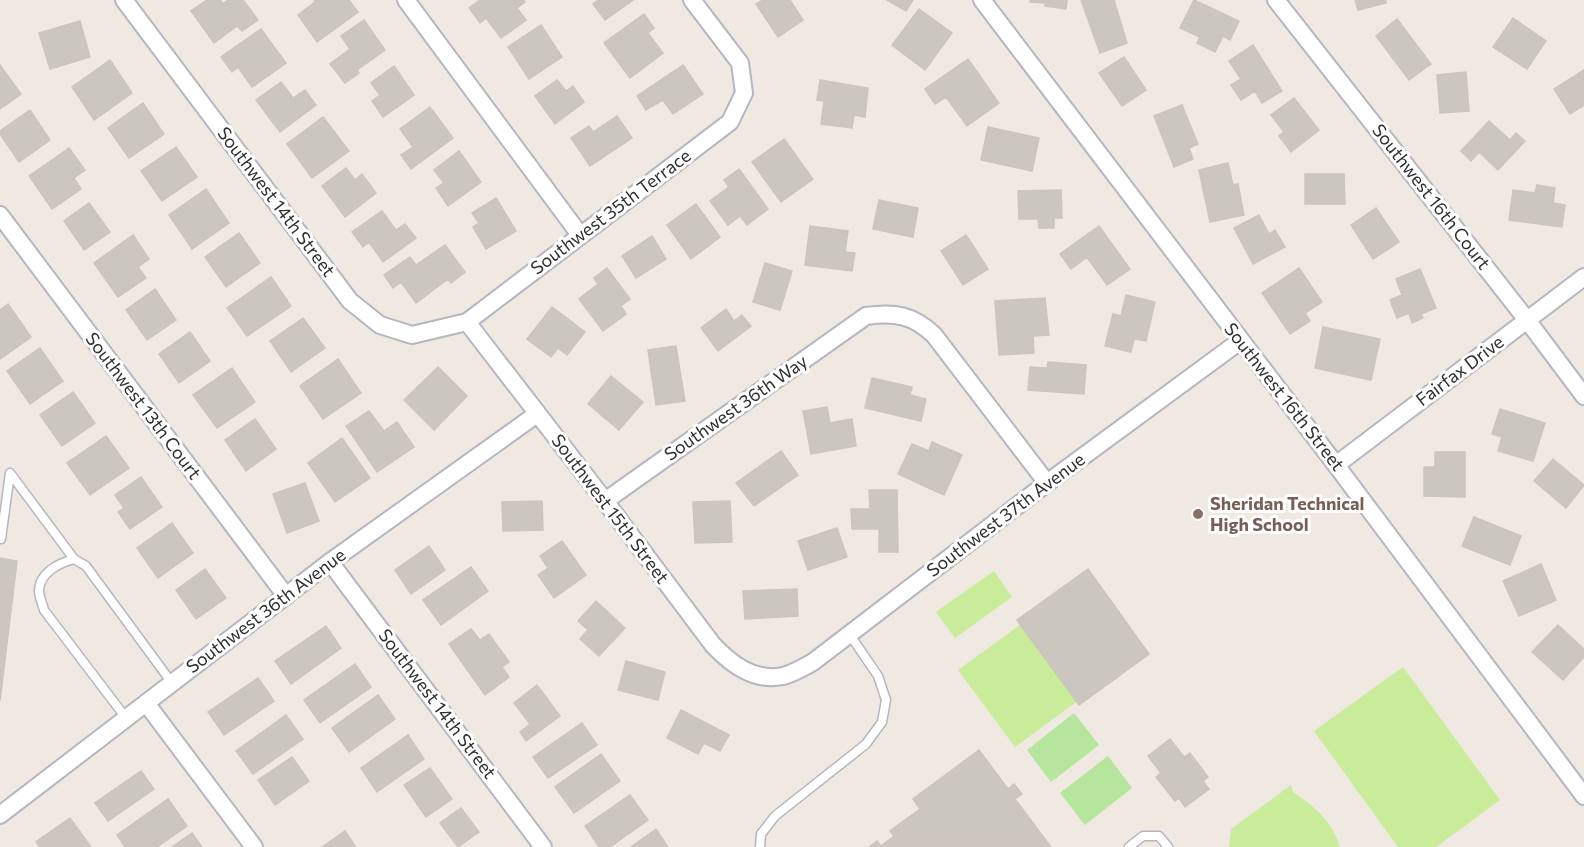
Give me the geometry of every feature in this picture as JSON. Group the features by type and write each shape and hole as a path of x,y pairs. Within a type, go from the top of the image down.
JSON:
{"street":[{"name":"Southwest 14th Street","path":"124,0 350,301 380,325 412,335 467,322"},
{"path":"406,0 580,235"},
{"name":"Southwest 35th Terrace","path":"467,322 730,122 744,93 740,63 692,0"},
{"name":"Southwest 16th Street","path":"982,0 1336,465 1584,796"},
{"name":"Southwest 16th Court","path":"1276,0 1584,396"},
{"name":"Southwest 13th Court","path":"0,215 286,596"},
{"name":"Fairfax Drive","path":"1336,465 1584,277"},
{"name":"Southwest 36th Way","path":"605,501 866,316 889,313 910,318 934,335 1047,483"},
{"name":"Southwest 15th Street","path":"467,322 713,645 730,663 751,673 767,676"},
{"name":"Southwest 37th Avenue","path":"767,676 783,676 813,662 1047,483 1240,341"},
{"name":"Southwest 36th Avenue","path":"0,815 330,561 537,414"},
{"name":"Southwest 14th Street","path":"330,561 543,847"},
{"path":"146,703 254,847"}],"lane":[{"path":"1,539 10,473 74,559 86,566 172,683"},
{"path":"74,559 59,563 43,578 39,590 44,610 126,718"},
{"path":"760,847 761,834 774,816 866,744 882,722 886,700 878,676 850,635"},
{"path":"1130,847 1143,836 1159,836 1168,847"}],"green space":[{"path":"994,571 1012,597 955,638 936,612"},
{"path":"1023,623 1079,700 1015,747 958,670"},
{"path":"1403,667 1500,800 1436,847 1398,847 1314,731"},
{"path":"1074,713 1099,745 1051,782 1027,750"},
{"path":"1108,756 1132,788 1085,825 1060,793"},
{"path":"1291,785 1293,792 1328,822 1340,847 1229,847 1231,829"}],"building":[{"path":"207,0 220,0 223,4 228,0 243,0 258,20 242,31 237,26 214,43 191,11"},
{"path":"314,0 349,0 358,12 317,42 298,15 315,2"},
{"path":"480,0 524,0 525,2 517,8 526,20 501,38 486,18 480,23 469,8"},
{"path":"598,0 633,0 605,20 593,4"},
{"path":"763,0 790,0 803,20 778,37 756,4"},
{"path":"887,0 913,0 906,11"},
{"path":"1031,0 1067,0 1066,9 1045,6 1045,3 1030,2"},
{"path":"1081,0 1114,0 1127,43 1100,53"},
{"path":"1194,0 1239,21 1230,40 1223,36 1215,52 1197,43 1200,37 1180,28"},
{"path":"1355,0 1386,0 1386,3 1358,10"},
{"path":"919,9 952,33 925,70 892,45"},
{"path":"644,14 654,28 648,33 663,53 630,78 604,43"},
{"path":"1513,18 1546,41 1527,69 1493,47"},
{"path":"1397,19 1431,64 1409,80 1376,36"},
{"path":"364,20 385,50 357,70 359,73 345,83 330,64 350,49 341,36"},
{"path":"80,21 90,57 50,69 39,33"},
{"path":"541,25 562,57 529,79 508,47"},
{"path":"261,29 286,63 252,87 238,67 232,72 221,57"},
{"path":"1253,45 1282,91 1262,103 1255,91 1241,100 1231,85 1241,79 1229,61"},
{"path":"1124,57 1146,90 1122,106 1099,73"},
{"path":"968,59 999,103 967,126 946,97 935,104 925,89"},
{"path":"110,60 132,93 94,120 72,87"},
{"path":"0,65 21,94 0,109"},
{"path":"683,65 703,94 673,114 663,100 646,110 637,96"},
{"path":"394,66 414,95 383,117 372,101 380,95 371,83"},
{"path":"1584,70 1584,105 1570,114 1554,89"},
{"path":"1466,72 1469,111 1440,113 1437,75"},
{"path":"557,80 566,91 573,86 584,102 555,124 535,96"},
{"path":"820,80 868,88 865,117 854,115 852,128 821,124 824,101 817,100"},
{"path":"281,82 293,98 305,90 316,105 280,132 256,100"},
{"path":"1294,98 1319,130 1291,152 1279,136 1284,132 1271,115"},
{"path":"143,103 164,134 129,158 108,128"},
{"path":"1182,105 1198,144 1189,148 1193,159 1174,167 1154,116"},
{"path":"430,107 453,138 411,169 401,155 413,147 400,129"},
{"path":"30,110 50,140 19,162 0,131"},
{"path":"617,116 632,138 590,166 571,138 589,126 593,132"},
{"path":"323,117 349,151 312,178 287,144"},
{"path":"1489,121 1510,140 1516,133 1525,141 1498,170 1479,152 1471,161 1461,151"},
{"path":"988,127 1039,138 1032,171 981,160"},
{"path":"784,139 813,179 781,202 752,162"},
{"path":"176,147 197,177 162,201 141,171"},
{"path":"69,148 85,170 74,178 81,189 52,209 29,176"},
{"path":"459,151 481,182 448,206 436,188 444,183 434,170"},
{"path":"1228,163 1233,185 1238,184 1244,215 1210,222 1199,170"},
{"path":"346,168 355,180 362,174 376,193 345,217 322,186"},
{"path":"739,169 768,209 747,225 740,216 728,225 710,201 729,187 724,180"},
{"path":"1305,174 1344,174 1345,204 1305,204"},
{"path":"1537,185 1555,188 1553,203 1565,205 1562,227 1509,220 1513,190 1535,193"},
{"path":"206,189 229,223 192,249 169,215"},
{"path":"1061,190 1062,218 1054,218 1054,228 1039,228 1038,219 1019,219 1018,191"},
{"path":"496,198 516,231 486,249 473,227 479,223 472,213"},
{"path":"879,200 918,208 913,237 873,229"},
{"path":"89,203 110,232 84,250 64,221"},
{"path":"696,204 720,237 691,259 667,225"},
{"path":"1376,208 1399,242 1373,259 1351,225"},
{"path":"382,211 396,230 405,224 416,238 383,262 369,242 363,247 352,232"},
{"path":"1259,215 1269,234 1275,230 1285,247 1253,264 1234,228"},
{"path":"810,226 848,231 845,252 855,253 852,271 805,265"},
{"path":"1099,226 1130,269 1107,285 1087,257 1071,269 1060,254"},
{"path":"239,233 260,263 226,287 205,257"},
{"path":"133,235 149,259 138,267 146,278 118,297 94,263"},
{"path":"966,235 988,269 963,285 941,251"},
{"path":"652,236 666,259 636,278 622,256"},
{"path":"445,245 465,272 451,283 448,279 416,303 401,282 393,288 384,275 410,257 416,265"},
{"path":"765,263 792,271 780,310 753,302"},
{"path":"607,268 630,299 621,306 626,314 603,331 579,299 598,284 594,278"},
{"path":"1299,268 1322,302 1305,313 1310,321 1290,334 1262,293"},
{"path":"1420,269 1436,308 1421,314 1423,318 1412,323 1409,313 1397,318 1390,300 1402,295 1396,279"},
{"path":"271,277 291,306 247,336 227,308"},
{"path":"155,289 176,320 147,340 126,310"},
{"path":"1126,295 1155,302 1146,341 1134,339 1131,352 1105,346 1113,314 1121,316"},
{"path":"1045,298 1049,335 1033,336 1034,353 999,355 995,301"},
{"path":"8,304 31,337 0,359 0,310"},
{"path":"552,307 585,332 567,355 558,348 551,357 527,339"},
{"path":"726,309 734,321 742,315 751,326 718,351 701,328"},
{"path":"303,318 325,348 291,372 270,341"},
{"path":"1323,327 1380,339 1371,380 1315,368"},
{"path":"190,332 210,361 179,383 159,354"},
{"path":"676,346 685,401 656,405 648,350"},
{"path":"40,348 63,381 30,404 7,371"},
{"path":"338,359 361,393 323,419 300,386"},
{"path":"1048,362 1086,365 1084,394 1028,390 1030,367 1047,368"},
{"path":"438,367 467,396 434,430 404,400"},
{"path":"232,368 255,402 217,428 193,395"},
{"path":"611,376 643,402 619,430 588,404"},
{"path":"872,378 912,387 910,395 926,399 921,421 865,408"},
{"path":"73,392 95,423 62,446 40,415"},
{"path":"827,407 830,423 852,419 856,446 811,454 803,411"},
{"path":"1500,409 1545,423 1533,461 1498,451 1502,437 1492,434"},
{"path":"369,411 384,431 397,422 414,447 377,472 346,426"},
{"path":"255,419 276,449 246,471 225,440"},
{"path":"106,436 129,468 90,495 67,463"},
{"path":"342,438 370,478 335,502 308,463"},
{"path":"932,442 962,455 944,495 898,474 912,444 929,451"},
{"path":"781,451 798,475 754,506 736,483"},
{"path":"1435,452 1465,452 1465,497 1424,496 1424,467 1435,467"},
{"path":"1553,459 1584,485 1566,508 1534,481"},
{"path":"141,477 162,507 130,529 118,512 124,508 115,495"},
{"path":"305,483 319,521 287,533 273,494"},
{"path":"869,490 897,490 898,552 879,552 879,529 852,529 851,509 870,509"},
{"path":"542,501 543,530 503,531 502,502"},
{"path":"730,501 732,542 695,543 693,502"},
{"path":"1474,517 1521,536 1510,565 1462,546"},
{"path":"172,523 193,553 158,578 137,548"},
{"path":"837,528 847,557 808,570 798,541"},
{"path":"562,541 586,575 554,598 538,575 548,568 540,556"},
{"path":"429,546 445,570 411,594 395,570"},
{"path":"0,558 17,561 0,701"},
{"path":"1541,564 1556,600 1519,616 1503,581"},
{"path":"471,567 488,591 441,625 423,600"},
{"path":"205,569 226,598 196,619 176,590"},
{"path":"1088,569 1149,654 1079,705 1017,620"},
{"path":"797,589 798,616 745,619 743,591"},
{"path":"596,601 625,628 599,656 580,639 588,630 578,621"},
{"path":"1558,625 1584,649 1584,657 1563,680 1532,652"},
{"path":"326,626 341,648 291,684 275,661"},
{"path":"471,629 480,640 489,634 509,662 502,667 509,677 485,695 449,644"},
{"path":"626,661 665,672 658,700 618,690"},
{"path":"355,664 371,687 320,723 304,700"},
{"path":"258,678 274,701 224,735 208,712"},
{"path":"537,685 560,716 526,741 520,732 530,724 514,703"},
{"path":"378,695 395,719 349,752 332,728"},
{"path":"681,710 729,735 720,751 704,743 698,754 667,738"},
{"path":"286,715 303,739 253,774 236,751"},
{"path":"582,723 597,745 548,778 533,757"},
{"path":"408,735 424,759 377,792 361,768"},
{"path":"1170,739 1184,757 1190,753 1208,777 1203,781 1209,789 1185,807 1179,798 1175,801 1156,777 1161,773 1148,756"},
{"path":"979,750 1008,789 1014,784 1022,794 1015,799 1051,847 869,847 877,841 881,846 894,836 890,831 920,809 913,799"},
{"path":"601,754 620,781 574,813 555,787"},
{"path":"292,757 309,781 275,805 258,780"},
{"path":"430,768 452,799 426,817 404,785"},
{"path":"141,771 154,789 108,821 95,803"},
{"path":"630,795 648,820 610,847 599,847 585,826"},
{"path":"168,799 187,826 157,847 125,847 117,835"},
{"path":"461,808 479,832 458,847 440,823"},
{"path":"70,818 91,847 40,847 36,842"},
{"path":"656,829 668,847 631,847"},
{"path":"345,831 355,846 322,847"},
{"path":"192,833 202,847 172,847"}],"place":[{"name":"Sheridan Technical High School","path":"1198,514"}]}
